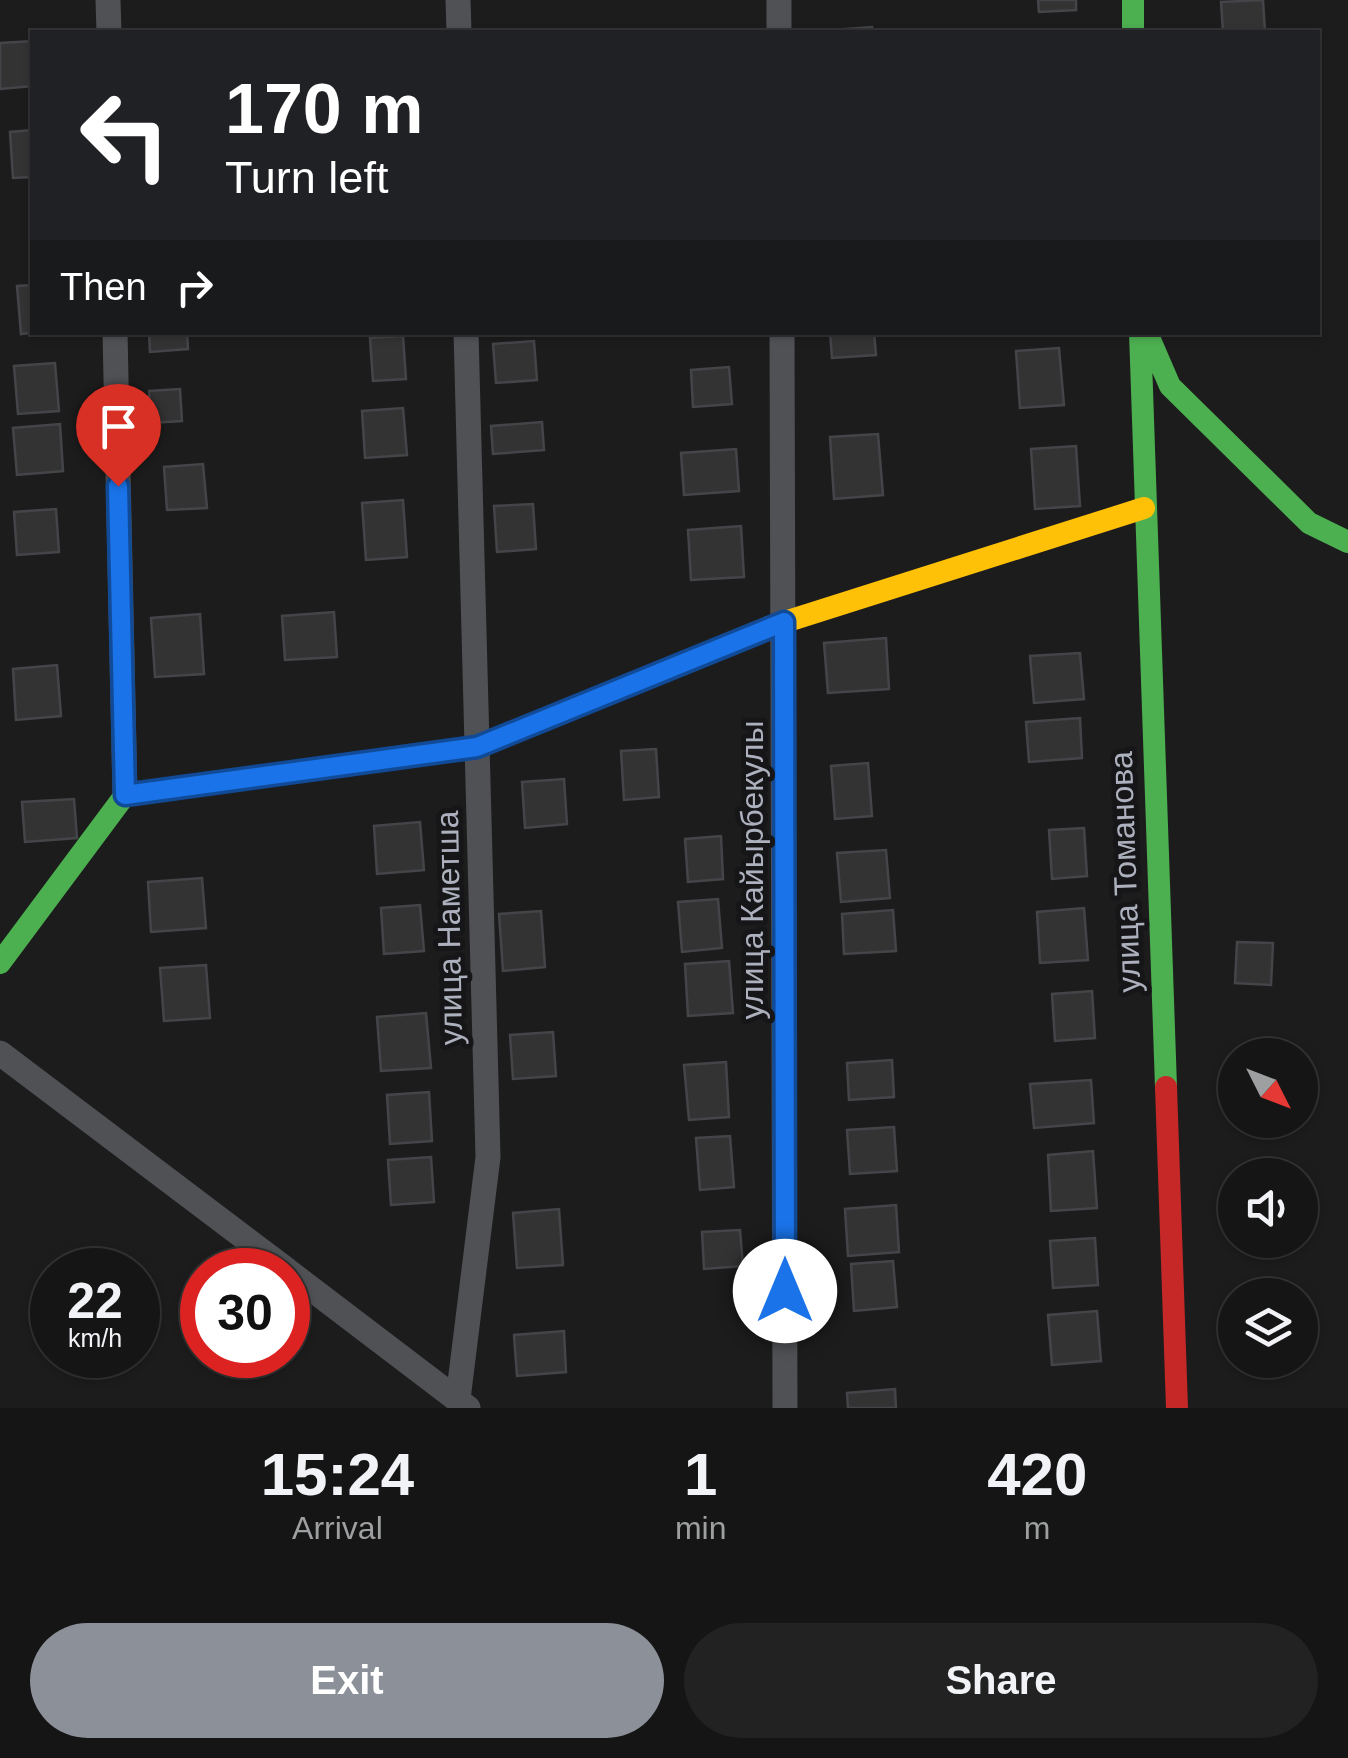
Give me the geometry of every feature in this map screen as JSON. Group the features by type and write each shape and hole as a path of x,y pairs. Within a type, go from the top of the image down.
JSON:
{"street":[{"path":"108,0 109,30"},
{"path":"458,0 459,30"},
{"path":"779,0 779,30"},
{"path":"1132,0 1133,30"},
{"path":"0,963 125,795 116,335"},
{"name":"улица Наметша","path":"463,1404 488,1157 466,335"},
{"name":"улица Кайырбекулы","path":"782,335 785,1408"},
{"name":"улица Томанова","path":"1144,335 1144,508 1178,1408"},
{"path":"1145,335 1170,386 1310,523 1348,542"},
{"path":"125,795 477,747 784,622 1144,508"},
{"path":"0,1053 258,1248"},
{"path":"310,1288 463,1404"}],"building":[{"path":"1038,0 1076,0 1076,10 1039,12"},
{"path":"1263,0 1265,30 1223,30 1221,2"},
{"path":"30,41 30,86 0,89 0,43"},
{"path":"30,130 30,177 13,178 10,132"},
{"path":"30,285 30,333 21,334 17,286"},
{"path":"149,335 187,335 188,349 150,352"},
{"path":"830,335 874,335 876,355 832,358"},
{"path":"403,336 406,379 373,381 370,338"},
{"path":"534,341 537,380 496,383 493,344"},
{"path":"1059,348 1064,405 1020,408 1016,351"},
{"path":"55,363 59,411 18,414 14,366"},
{"path":"729,367 732,404 693,407 691,370"},
{"path":"180,389 182,421 151,423 149,391"},
{"path":"403,408 407,455 365,458 362,411"},
{"path":"542,422 544,450 493,454 491,426"},
{"path":"60,424 63,471 17,475 13,428"},
{"path":"878,434 883,495 834,499 830,437"},
{"path":"1076,446 1080,506 1035,509 1031,449"},
{"path":"736,449 739,491 684,495 681,453"},
{"path":"203,464 207,508 167,510 164,467"},
{"path":"403,500 407,557 366,560 362,503"},
{"path":"533,504 536,549 497,552 494,506"},
{"path":"56,509 59,552 17,555 14,512"},
{"path":"741,526 744,577 691,580 688,530"},
{"path":"334,612 337,657 285,660 282,616"},
{"path":"200,614 204,674 155,677 151,618"},
{"path":"886,638 889,689 828,693 824,643"},
{"path":"1080,653 1084,699 1034,703 1030,656"},
{"path":"57,665 61,716 16,720 13,669"},
{"path":"1080,718 1082,758 1029,762 1026,722"},
{"path":"656,749 659,797 624,800 621,751"},
{"path":"868,763 872,816 835,819 831,766"},
{"path":"564,779 567,824 525,828 522,782"},
{"path":"74,799 77,838 25,842 22,802"},
{"path":"420,822 424,870 377,874 374,826"},
{"path":"1084,828 1087,876 1052,879 1049,830"},
{"path":"721,836 723,879 688,882 685,839"},
{"path":"886,850 890,898 841,902 837,853"},
{"path":"202,878 206,928 151,932 148,882"},
{"path":"718,899 722,948 682,952 678,902"},
{"path":"420,905 424,951 384,954 381,908"},
{"path":"1084,908 1088,960 1040,963 1037,912"},
{"path":"893,910 896,951 844,954 842,914"},
{"path":"541,911 545,967 503,971 499,914"},
{"path":"1237,942 1273,943 1271,985 1235,983"},
{"path":"729,961 733,1013 688,1016 685,964"},
{"path":"206,965 210,1018 164,1021 160,968"},
{"path":"1092,991 1095,1038 1055,1041 1052,994"},
{"path":"426,1013 431,1068 381,1071 377,1017"},
{"path":"553,1032 556,1076 513,1079 510,1035"},
{"path":"892,1060 894,1097 849,1100 847,1063"},
{"path":"726,1062 729,1117 689,1120 684,1065"},
{"path":"1091,1080 1094,1123 1034,1128 1030,1084"},
{"path":"429,1092 432,1141 390,1144 387,1095"},
{"path":"894,1127 897,1171 850,1174 847,1130"},
{"path":"730,1136 734,1187 700,1190 696,1138"},
{"path":"1093,1151 1097,1208 1051,1211 1048,1155"},
{"path":"431,1157 434,1202 391,1205 388,1160"},
{"path":"896,1205 899,1252 848,1256 845,1209"},
{"path":"559,1209 563,1265 517,1268 513,1213"},
{"path":"740,1230 743,1266 704,1269 702,1232"},
{"path":"1095,1238 1098,1285 1053,1288 1050,1241"},
{"path":"893,1261 897,1307 854,1311 851,1264"},
{"path":"1097,1311 1101,1361 1052,1365 1048,1315"},
{"path":"564,1331 566,1372 517,1376 514,1335"},
{"path":"895,1389 896,1408 848,1408 847,1393"}],"traffic: fast":[{"path":"1133,0 1133,30"},
{"path":"1140,335 1166,1087"},
{"path":"1148,335 1170,386 1309,523 1348,542"},
{"path":"0,963 125,795 477,747 663,671"}],"traffic: slow":[{"path":"663,671 769,627 1144,508"}],"traffic: jam":[{"path":"1166,1087 1177,1408"}],"route":[{"path":"118,486 125,795 477,747 784,622 785,1291"}]}
